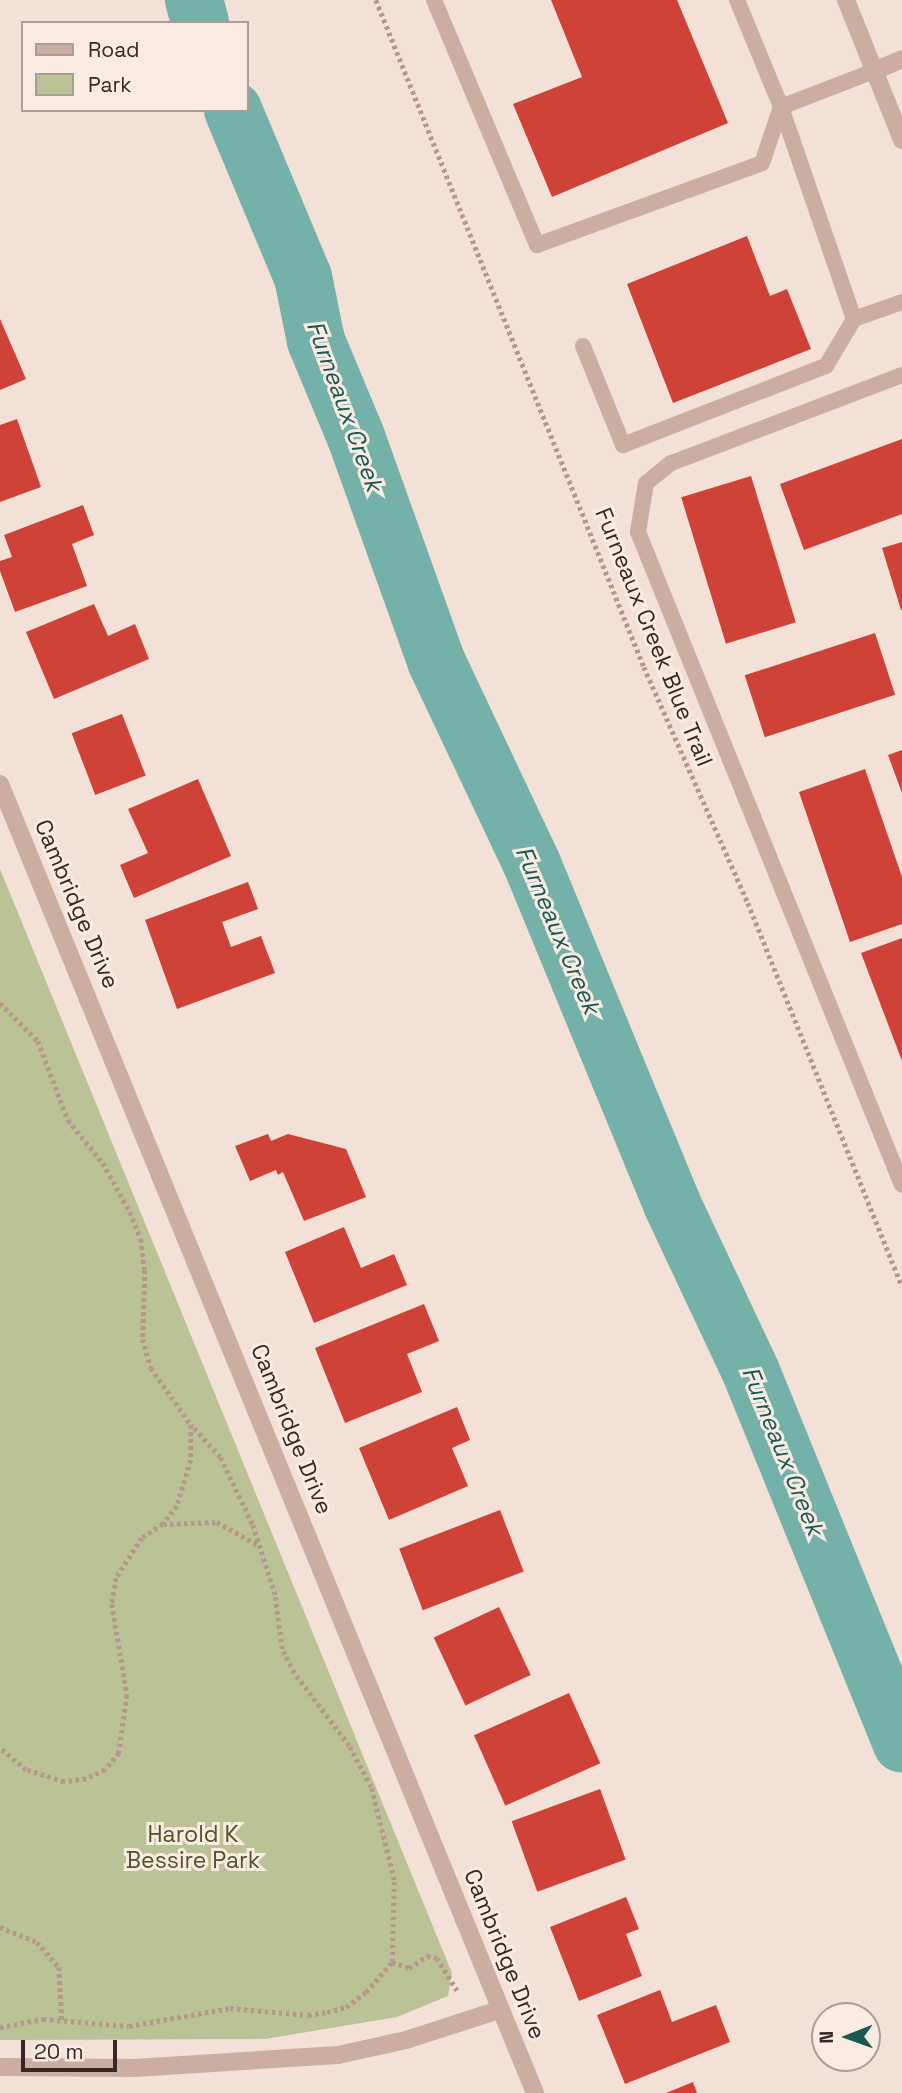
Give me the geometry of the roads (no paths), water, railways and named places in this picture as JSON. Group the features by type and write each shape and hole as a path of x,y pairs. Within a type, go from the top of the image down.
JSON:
{"street":[{"path":"846,0 902,140"},
{"path":"874,71 902,59"},
{"name":"Cambridge Drive","path":"0,784 398,1752 499,2010 536,2093"},
{"path":"0,2067 135,2068 338,2055 407,2040 499,2010"}],"lane":[{"path":"434,0 537,245 762,163 781,107"},
{"path":"737,0 781,107 854,319"},
{"path":"781,107 874,71"},
{"path":"583,346 623,445 826,366 854,319 902,302"},
{"path":"902,375 671,463 646,483 638,532 902,1185"}],"waterway":[{"name":"Furneaux Creek","path":"194,0 199,21"},
{"name":"Furneaux Creek","path":"234,112 303,277 316,341 356,437 437,663 532,864 672,1204 751,1372 902,1744"}],"park label":[{"name":"Harold K Bessire Park","path":"193,1847"}]}
